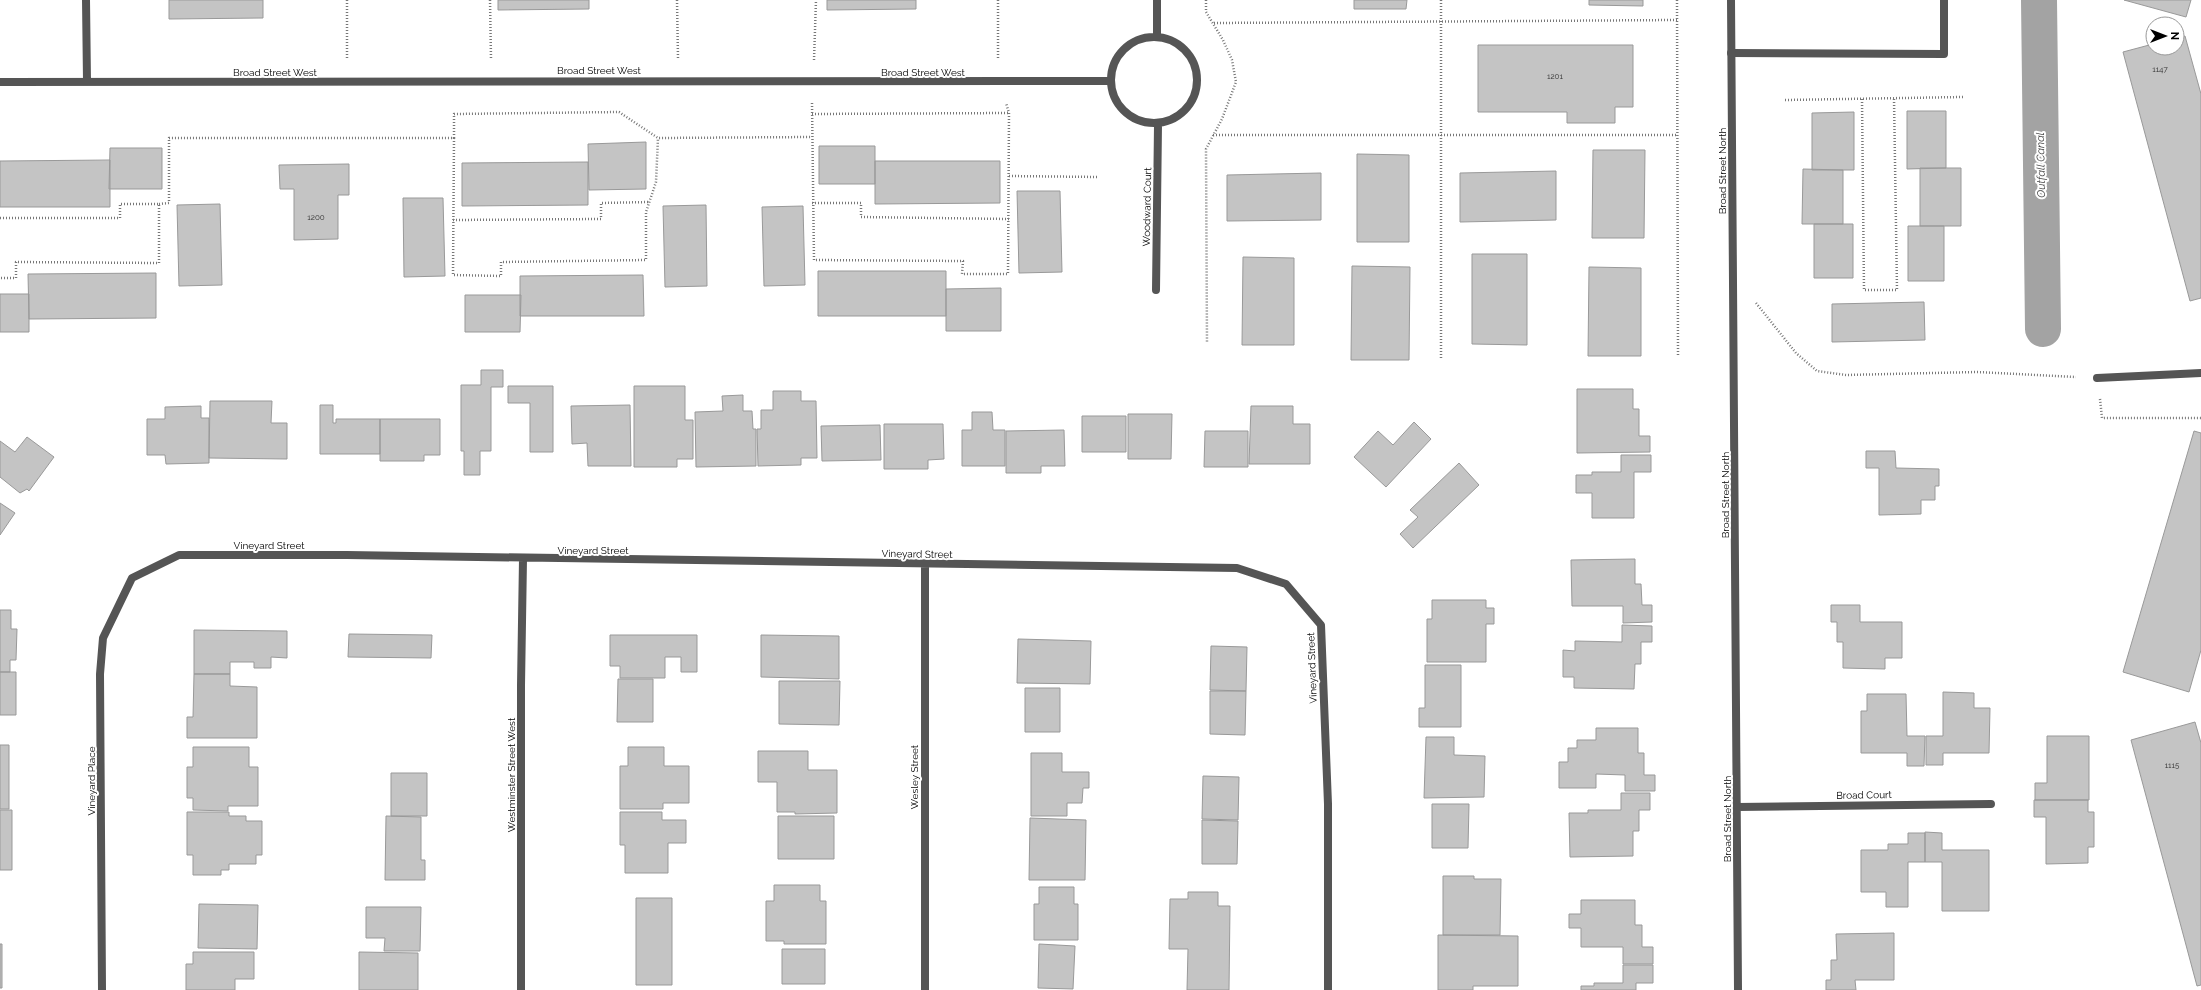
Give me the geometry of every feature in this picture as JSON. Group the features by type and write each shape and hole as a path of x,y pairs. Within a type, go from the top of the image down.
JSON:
{"street":[{"path":"86,0 87,81"},
{"path":"1157,0 1157,36"},
{"name":"Broad Street North","path":"1731,0 1738,990"},
{"path":"1731,53 1944,54 1944,0"},
{"path":"1157,36 1171,40 1183,47 1192,58 1197,72 1197,86 1193,100 1184,112 1172,120 1158,125 1146,123 1131,117 1121,108 1114,95 1111,81 1113,66 1120,54 1130,44 1143,38 1157,36"},
{"name":"Broad Street West","path":"0,82 678,80 997,82 1111,81"},
{"name":"Woodward Court","path":"1156,290 1158,125"},
{"path":"2097,378 2201,373"},
{"name":"Vineyard Street","path":"132,578 179,555 347,555 925,565 1237,568 1286,584 1321,625 1328,804 1328,990"},
{"name":"Westminster Street West","path":"521,990 521,685 523,559"},
{"name":"Wesley Street","path":"924,990 925,565"},
{"name":"Vineyard Place","path":"102,990 100,674 103,638 132,578"},
{"name":"Broad Court","path":"1737,807 1991,804"}],"path":[{"path":"347,0 347,82"},
{"path":"490,0 491,81"},
{"path":"677,0 678,80"},
{"path":"816,0 812,114 812,203 814,260 963,261 962,274 1008,274 1010,113 997,82 998,0"},
{"path":"1206,0 1206,12 1214,23 1232,60 1236,82 1222,119 1212,135 1206,149 1207,343"},
{"path":"1441,0 1441,358"},
{"path":"1676,0 1678,355"},
{"path":"1214,23 1677,20"},
{"path":"1785,100 1963,97"},
{"path":"1862,99 1864,290 1897,290 1894,98"},
{"path":"658,138 656,182 646,212 646,260 501,262 501,276 453,275 454,114 619,112 658,138 812,137"},
{"path":"812,114 1010,113"},
{"path":"1212,135 1677,135"},
{"path":"0,218 120,218 120,204 169,203 169,138 454,138"},
{"path":"1009,176 1099,177"},
{"path":"453,220 601,219 601,203 649,202"},
{"path":"812,203 861,203 861,216 1009,218"},
{"path":"0,278 16,278 16,262 159,263 158,204"},
{"path":"1733,275 1796,353 1817,371 1846,375 1977,372 2097,378 2102,418 2201,418"}],"building":[{"path":"169,0 263,0 263,18 169,19"},
{"path":"498,0 589,0 589,9 498,10"},
{"path":"827,0 916,0 916,9 827,10"},
{"path":"1354,0 1407,0 1406,9 1354,9"},
{"path":"1589,0 1643,0 1643,6 1589,5"},
{"path":"2124,0 2191,0 2186,17"},
{"path":"2185,36 2201,94 2201,298 2190,301 2123,52 2145,46 2145,56 2185,56"},
{"path":"1478,45 1633,45 1633,107 1615,107 1615,123 1567,123 1567,112 1478,112"},
{"path":"1907,111 1946,111 1946,168 1907,169"},
{"path":"1854,112 1854,170 1812,170 1812,113"},
{"path":"646,142 646,189 589,190 588,144"},
{"path":"819,146 875,146 875,184 819,184"},
{"path":"110,148 162,148 162,189 109,189"},
{"path":"1593,150 1645,150 1644,238 1592,238"},
{"path":"1357,154 1409,155 1409,242 1357,242"},
{"path":"110,160 110,207 0,207 0,161"},
{"path":"875,161 1000,161 1000,203 875,204"},
{"path":"588,162 588,205 462,206 462,163"},
{"path":"349,164 349,195 338,195 338,239 294,240 294,189 280,189 279,165"},
{"path":"1920,168 1961,168 1961,226 1920,226"},
{"path":"1803,169 1843,170 1843,224 1802,224"},
{"path":"1556,171 1556,220 1460,222 1460,173"},
{"path":"1321,173 1321,220 1227,221 1227,175"},
{"path":"1017,191 1060,191 1062,272 1019,273"},
{"path":"403,198 443,198 445,276 404,277"},
{"path":"220,204 222,285 179,286 177,205"},
{"path":"706,205 707,286 665,287 663,206"},
{"path":"803,206 805,285 764,286 762,207"},
{"path":"1814,224 1853,224 1853,278 1814,278"},
{"path":"1908,226 1944,226 1944,281 1908,281"},
{"path":"1472,254 1527,254 1527,345 1472,344"},
{"path":"1243,257 1294,258 1294,345 1242,345"},
{"path":"1352,266 1410,267 1409,360 1351,360"},
{"path":"1589,267 1641,268 1641,356 1588,356"},
{"path":"818,271 946,271 946,316 818,316"},
{"path":"156,273 156,318 29,319 28,274"},
{"path":"643,275 644,316 520,316 520,276"},
{"path":"1001,288 1001,331 946,331 946,289"},
{"path":"0,294 29,294 29,332 0,332"},
{"path":"465,295 521,295 520,332 465,332"},
{"path":"1924,302 1925,340 1832,342 1832,304"},
{"path":"481,370 503,370 503,387 491,387 491,451 480,451 480,475 464,475 464,451 461,451 461,385 481,385"},
{"path":"508,386 553,386 553,452 530,452 530,403 508,403"},
{"path":"634,386 685,386 685,420 693,420 693,459 677,459 677,467 634,467"},
{"path":"1577,389 1633,389 1633,409 1639,409 1639,436 1650,436 1650,452 1577,453"},
{"path":"773,391 801,391 801,401 816,401 817,458 801,458 801,465 758,466 757,429 761,429 761,410 773,410"},
{"path":"743,395 743,411 752,411 753,429 756,429 756,466 696,467 695,412 723,411 722,396"},
{"path":"210,401 272,401 271,423 287,423 287,459 209,458"},
{"path":"320,405 333,405 333,423 336,423 336,419 380,419 380,454 320,454"},
{"path":"630,405 631,466 588,466 587,443 572,444 571,406"},
{"path":"201,406 201,418 209,418 209,463 166,464 165,455 147,455 147,419 165,419 165,407"},
{"path":"1251,406 1293,406 1293,424 1310,424 1310,464 1249,464"},
{"path":"972,412 992,412 993,430 1005,430 1005,466 962,466 962,430 972,430"},
{"path":"1128,414 1172,414 1171,459 1128,459"},
{"path":"1082,416 1126,416 1126,452 1082,452"},
{"path":"380,419 440,419 440,455 424,455 424,461 380,461"},
{"path":"1414,422 1431,439 1386,487 1354,457 1378,431 1393,445"},
{"path":"884,424 943,424 944,459 928,460 928,469 884,469"},
{"path":"880,425 881,460 822,461 821,426"},
{"path":"1064,430 1065,466 1041,466 1041,473 1006,473 1006,431"},
{"path":"1205,431 1248,431 1248,467 1204,467"},
{"path":"2194,431 2201,433 2201,650 2189,692 2123,672"},
{"path":"27,437 54,457 29,491 27,489 20,493 0,477 0,441 15,452"},
{"path":"1866,451 1895,451 1896,468 1939,469 1939,486 1935,486 1935,500 1921,500 1921,514 1879,515 1879,468 1866,468"},
{"path":"1621,455 1651,455 1651,472 1634,472 1634,518 1592,518 1592,493 1576,493 1576,475 1592,475 1592,472 1621,472"},
{"path":"1459,463 1479,485 1413,548 1400,534 1418,517 1410,510"},
{"path":"0,503 15,513 0,535"},
{"path":"1635,559 1635,584 1641,584 1642,605 1652,605 1652,622 1623,623 1623,606 1572,606 1571,560"},
{"path":"1432,600 1486,600 1486,608 1494,608 1494,624 1486,624 1486,662 1427,662 1427,619 1432,619"},
{"path":"1831,605 1860,605 1860,622 1902,622 1902,658 1885,658 1885,669 1843,668 1843,642 1837,642 1837,622 1831,622"},
{"path":"0,610 11,610 11,629 17,629 16,660 10,660 10,672 0,672"},
{"path":"1622,625 1652,626 1652,642 1641,642 1641,664 1635,664 1634,689 1574,688 1574,677 1563,677 1563,650 1575,651 1575,641 1622,642"},
{"path":"194,630 287,631 287,658 271,657 271,668 254,668 254,662 230,662 230,674 194,674"},
{"path":"349,634 432,635 431,658 348,657"},
{"path":"610,635 697,635 697,672 681,672 681,657 665,657 665,678 620,678 620,666 610,666"},
{"path":"761,635 839,636 839,679 761,677"},
{"path":"1018,639 1091,641 1090,684 1017,683"},
{"path":"1211,646 1247,647 1246,691 1210,690"},
{"path":"1425,665 1461,665 1461,727 1419,727 1419,708 1425,708"},
{"path":"0,672 16,672 16,715 0,715"},
{"path":"194,674 230,674 230,686 257,687 257,738 187,738 187,717 193,717"},
{"path":"618,679 653,679 653,722 617,722"},
{"path":"779,681 840,681 839,725 779,724"},
{"path":"1025,688 1060,688 1060,732 1025,732"},
{"path":"1210,691 1246,691 1245,735 1210,734"},
{"path":"1943,692 1974,693 1974,708 1990,708 1989,753 1943,753 1943,765 1926,765 1926,736 1943,736"},
{"path":"1867,694 1906,694 1907,736 1925,736 1924,766 1907,766 1907,753 1861,753 1861,711 1867,711"},
{"path":"2195,722 2201,743 2201,985 2197,986 2131,740"},
{"path":"1596,728 1638,728 1638,753 1644,753 1644,775 1655,775 1655,791 1625,791 1625,775 1596,774 1596,788 1559,788 1559,762 1568,762 1568,748 1577,748 1577,740 1596,740"},
{"path":"2047,736 2089,736 2089,800 2035,800 2035,783 2047,783"},
{"path":"1426,737 1454,737 1454,755 1485,756 1484,797 1424,798"},
{"path":"0,745 9,745 9,809 0,809"},
{"path":"193,747 249,747 249,767 258,767 258,806 228,806 228,811 193,810 193,798 187,798 187,767 193,767"},
{"path":"628,747 664,747 664,766 689,766 689,803 663,803 663,809 620,809 620,766 628,766"},
{"path":"758,751 808,751 808,770 837,770 837,813 795,814 795,812 777,812 777,782 758,782"},
{"path":"1031,753 1062,753 1062,772 1089,772 1089,788 1083,788 1082,803 1067,803 1067,816 1031,816"},
{"path":"391,773 427,773 427,816 391,816"},
{"path":"1203,776 1239,777 1238,820 1202,819"},
{"path":"1621,793 1650,793 1650,810 1639,810 1639,831 1633,831 1633,856 1570,857 1569,813 1588,813 1588,810 1621,810"},
{"path":"2034,800 2088,800 2088,812 2094,812 2094,847 2088,847 2088,863 2046,864 2046,817 2034,817"},
{"path":"1432,804 1469,804 1468,848 1432,848"},
{"path":"0,810 12,810 12,870 0,870"},
{"path":"187,812 229,812 229,816 246,816 246,821 262,821 262,855 256,855 256,864 229,864 229,870 221,870 221,875 193,875 193,855 187,855"},
{"path":"620,812 662,812 662,820 686,820 686,843 668,843 668,873 625,873 625,845 620,845"},
{"path":"386,816 421,817 421,860 425,860 425,880 385,880"},
{"path":"778,816 834,816 834,859 778,859"},
{"path":"1030,818 1086,820 1085,880 1029,880"},
{"path":"1202,820 1238,821 1237,864 1202,864"},
{"path":"1925,832 1942,833 1942,850 1989,850 1989,911 1942,911 1942,862 1925,862"},
{"path":"1908,833 1925,833 1925,862 1908,862 1908,907 1886,907 1886,892 1861,892 1861,850 1888,850 1888,844 1908,844"},
{"path":"1443,876 1474,876 1474,879 1501,879 1500,935 1443,935"},
{"path":"774,885 820,885 820,901 826,901 826,944 784,944 784,941 766,941 766,901 774,901"},
{"path":"1039,887 1074,887 1074,904 1078,904 1078,940 1034,940 1034,904 1039,904"},
{"path":"1188,892 1218,892 1218,906 1230,906 1229,990 1187,990 1188,949 1169,949 1170,899 1188,899"},
{"path":"636,898 672,898 672,985 636,985"},
{"path":"1581,900 1635,900 1635,925 1642,925 1642,947 1653,947 1653,964 1623,964 1623,947 1581,947 1581,928 1569,928 1569,914 1581,914"},
{"path":"199,904 258,905 257,949 198,948"},
{"path":"366,907 421,907 420,951 384,951 385,938 366,938"},
{"path":"1894,933 1894,980 1855,980 1856,990 1826,990 1826,980 1831,980 1831,960 1837,960 1836,934"},
{"path":"1438,935 1518,936 1518,986 1473,986 1473,990 1438,990"},
{"path":"0,944 2,944 2,988 0,988"},
{"path":"1039,944 1075,946 1073,989 1038,988"},
{"path":"782,949 825,949 825,984 782,984"},
{"path":"193,952 254,952 254,979 235,979 235,990 186,990 186,964 193,964"},
{"path":"359,952 418,953 418,990 359,990"},
{"path":"1623,965 1653,965 1653,983 1636,983 1636,990 1581,990 1581,986 1594,986 1594,983 1623,983"}],"waterway":[{"name":"Outfall Canal","path":"2039,0 2043,329"}]}
